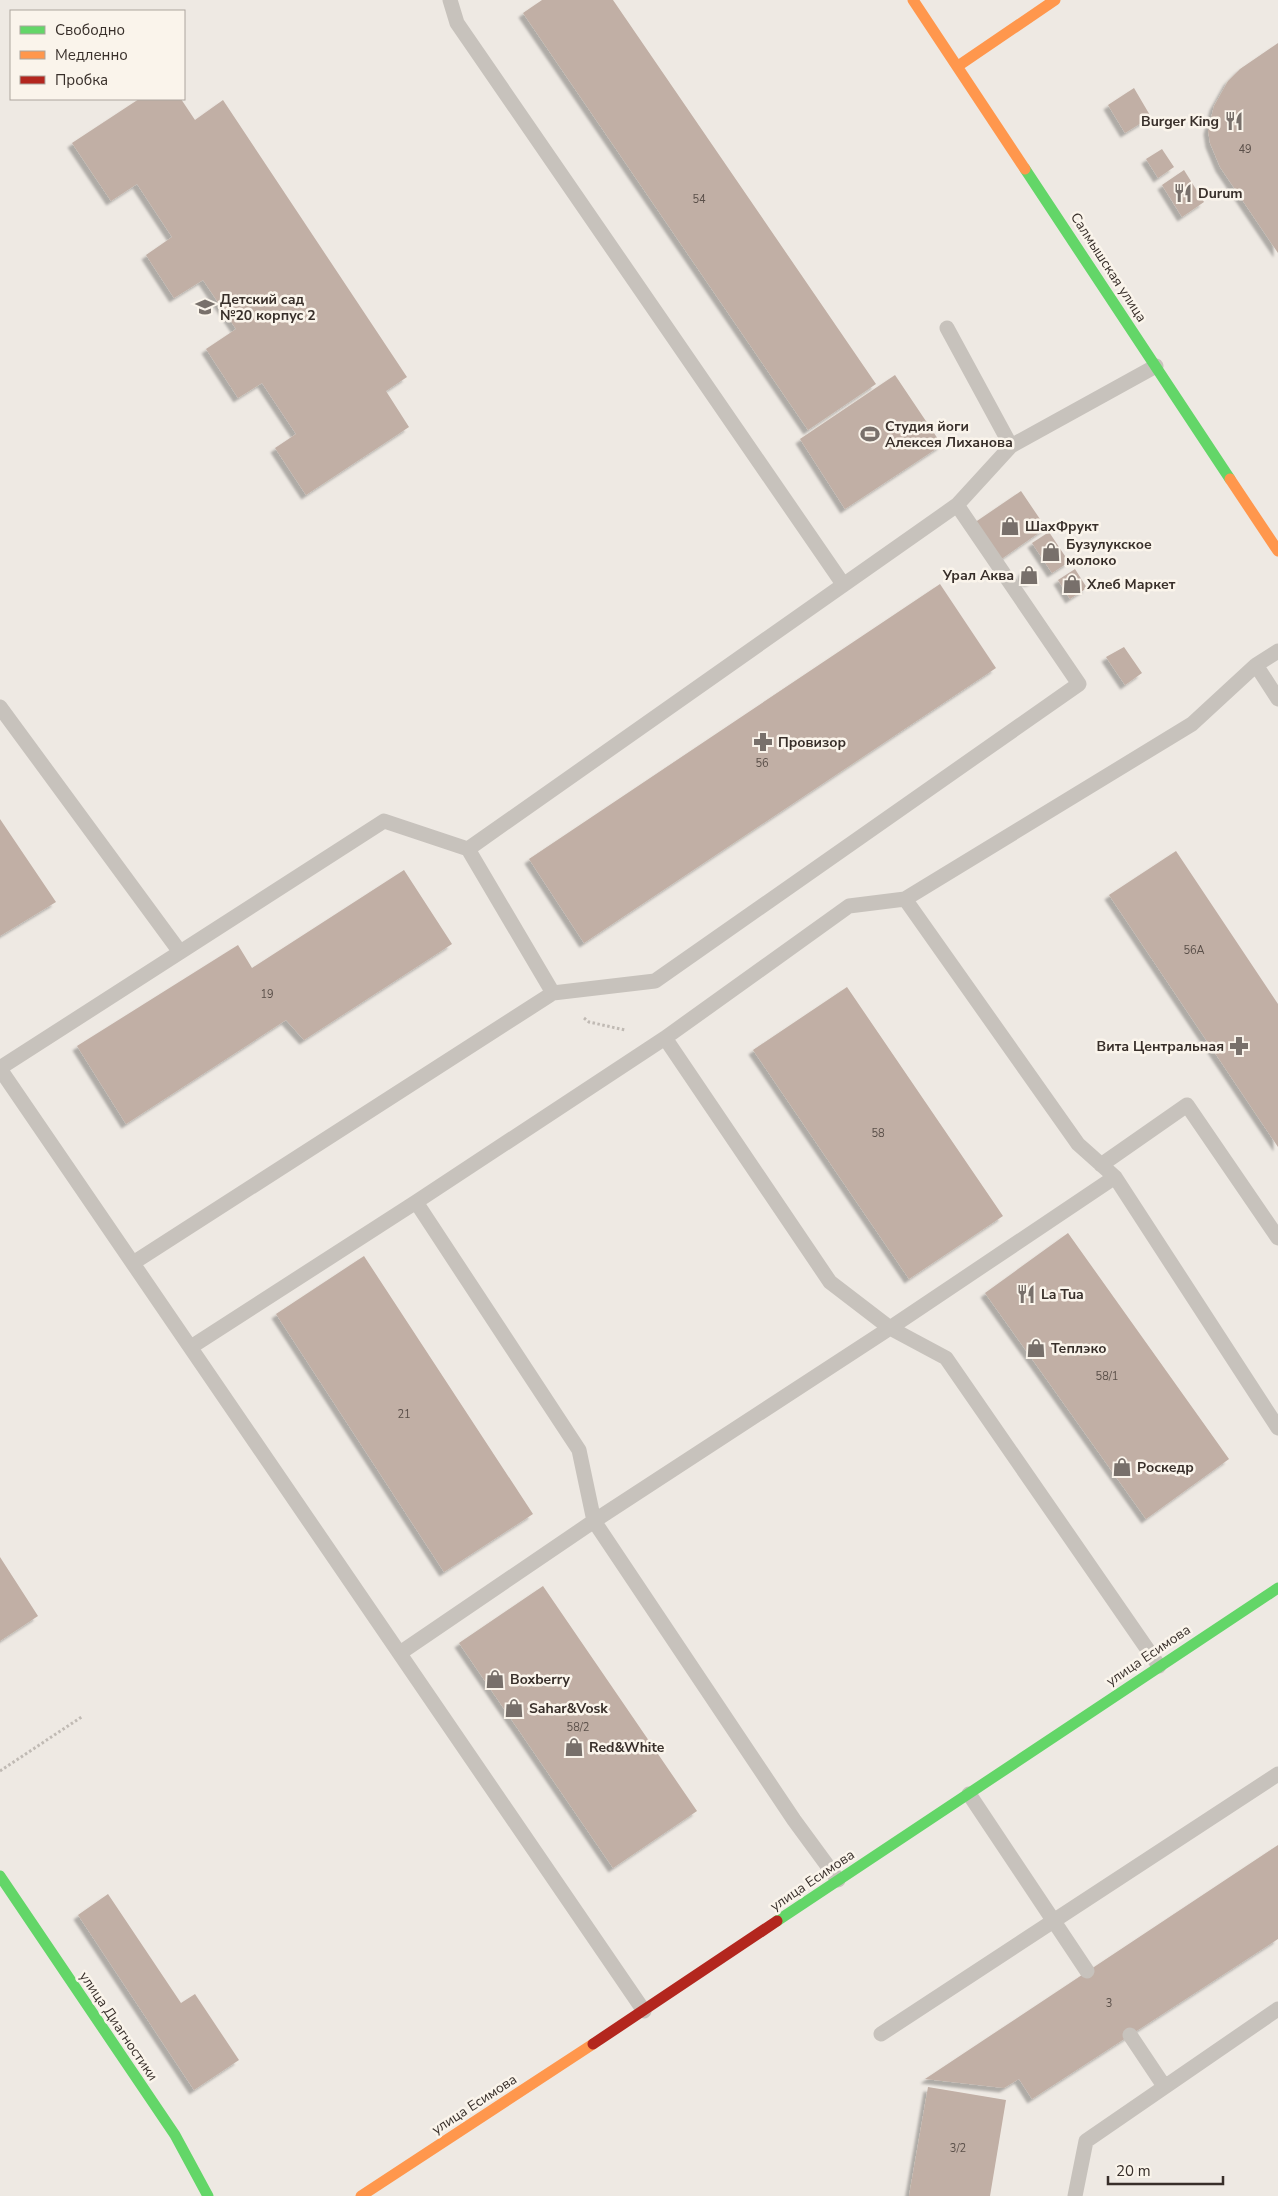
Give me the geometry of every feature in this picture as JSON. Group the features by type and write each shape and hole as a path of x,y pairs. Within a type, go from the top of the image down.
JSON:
{"street":[{"name":"Салмышская улица","path":"913,0 1278,551"},
{"path":"958,66 1055,0"},
{"name":"улица Есимова","path":"361,2196 1278,1588"},
{"name":"улица Диагностики","path":"0,1876 175,2135 208,2196"}],"lane":[{"path":"450,0 457,23 843,584"},
{"path":"947,328 1011,446"},
{"path":"468,849 956,505 1011,446 1156,366"},
{"path":"133,1263 553,993 655,981 1079,684 956,505"},
{"path":"191,1347 665,1038 849,906 905,899 1192,724 1256,665 1278,651"},
{"path":"1256,665 1278,699"},
{"path":"0,707 180,952"},
{"path":"553,993 468,849 384,821 0,1068 644,2010"},
{"path":"905,899 1078,1144 1115,1177 1278,1428"},
{"path":"665,1038 830,1282 890,1328 946,1358 1159,1666"},
{"path":"1101,1164 1187,1105 1278,1238"},
{"path":"400,1653 594,1520 890,1328 1115,1177"},
{"path":"416,1202 579,1450 594,1520 794,1820 838,1880"},
{"path":"881,2034 1278,1774"},
{"path":"969,1794 1087,1971"},
{"path":"1075,2196 1086,2141 1278,2009"},
{"path":"1130,2035 1164,2086"}],"path":[{"path":"0,1771 83,1716"}],"building":[{"path":"542,0 613,0 876,384 808,430 523,13"},
{"path":"1278,43 1278,253 1220,167 1210,143 1208,130 1214,106 1228,81 1240,69"},
{"path":"1134,88 1151,117 1125,133 1108,105"},
{"path":"137,100 182,100 195,120 223,100 407,377 386,391 409,427 306,495 275,448 296,434 262,383 238,398 206,349 236,329 203,280 174,298 146,255 172,237 137,184 111,201 72,143"},
{"path":"1162,149 1174,167 1158,178 1146,159"},
{"name":"Durum","path":"1184,170 1204,202 1182,217 1162,185"},
{"path":"895,375 942,445 845,509 800,439"},
{"name":"ШахФрукт","path":"1021,491 1046,528 1000,560 974,523"},
{"name":"Бузулукское молоко","path":"1049,532 1069,562 1052,573 1032,543"},
{"name":"Урал Аква","path":"1026,568 1032,568 1036,575 1032,582 1026,582 1022,578 1022,572"},
{"name":"Хлеб Маркет","path":"1075,569 1087,588 1070,599 1058,580"},
{"path":"940,584 996,668 584,943 529,859"},
{"path":"1124,647 1142,673 1125,685 1106,657"},
{"path":"0,819 56,902 0,936"},
{"path":"1176,851 1278,1004 1278,1147 1109,895"},
{"path":"404,870 452,944 304,1040 286,1020 126,1124 77,1046 238,945 252,968"},
{"path":"847,987 1003,1216 909,1279 753,1050"},
{"path":"1068,1233 1229,1459 1146,1519 985,1293"},
{"path":"364,1256 533,1514 444,1572 276,1314"},
{"path":"0,1557 38,1616 0,1641"},
{"path":"543,1586 697,1811 613,1868 459,1643"},
{"path":"1278,1845 1278,1939 1032,2099 1019,2079 1004,2088 925,2079"},
{"path":"108,1894 181,2003 195,1994 239,2060 194,2090 78,1915"},
{"path":"928,2087 1006,2100 990,2196 909,2196"}],"traffic: fast":[{"path":"1025,169 1230,479"},
{"path":"777,1921 1278,1588"},
{"path":"0,1876 175,2135 208,2196"}],"traffic: slow":[{"path":"913,0 1025,169"},
{"path":"958,66 1055,0"},
{"path":"1230,479 1278,551"},
{"path":"361,2196 593,2044"}],"traffic: jam":[{"path":"593,2044 777,1921"}],"place":[{"name":"Burger King","path":"1234,121"},
{"name":"Durum","path":"1183,193"},
{"name":"Детский сад №20 корпус 2","path":"205,307"},
{"name":"Студия йоги Алексея Лиханова","path":"870,434"},
{"name":"ШахФрукт","path":"1010,526"},
{"name":"Бузулукское молоко","path":"1051,552"},
{"name":"Урал Аква","path":"1029,575"},
{"name":"Хлеб Маркет","path":"1072,584"},
{"name":"Провизор","path":"763,742"},
{"name":"Вита Центральная","path":"1239,1046"},
{"name":"La Tua","path":"1026,1294"},
{"name":"Теплэко","path":"1036,1348"},
{"name":"Роскедр","path":"1122,1467"},
{"name":"Boxberry","path":"495,1679"},
{"name":"Sahar&Vosk","path":"514,1708"},
{"name":"Red&White","path":"574,1747"}]}
